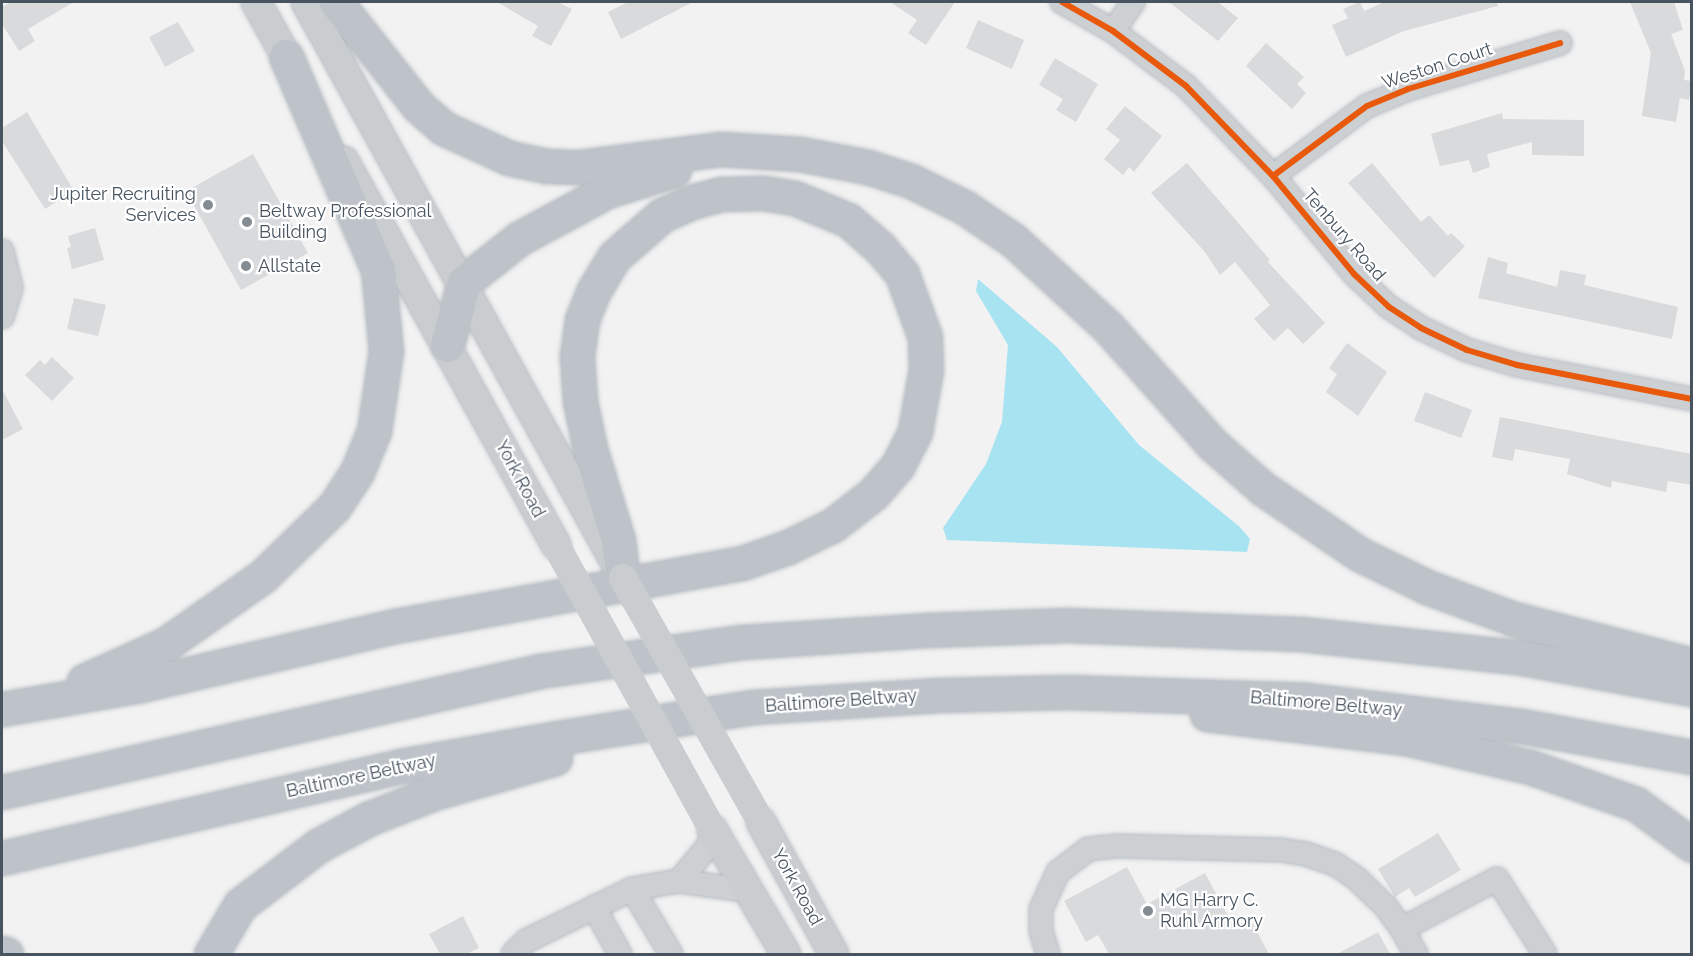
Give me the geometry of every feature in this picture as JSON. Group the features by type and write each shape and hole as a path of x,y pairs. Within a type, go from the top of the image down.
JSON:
{"highway":[{"path":"336,2 418,106 443,128 509,158 546,166 578,167 720,149 800,154 868,166 911,181 964,207 1013,240 1107,326 1152,380 1221,452 1262,488 1359,554 1427,587 1514,619 1692,666"},
{"path":"14,706 114,670 166,644 263,576 334,507 357,472 374,431 386,351 378,270 286,56"},
{"path":"447,345 464,282 520,238 607,191 720,160 800,154"},
{"path":"14,706 141,685 395,626 742,562 788,547 833,525 873,494 898,465 915,431 926,370 925,337 902,274 879,247 848,220 795,198 762,193 721,194 694,201 661,216 614,257 594,290 582,320 577,357 580,401 610,539 623,578"},
{"path":"2,792 540,671 742,642 930,630 1067,626 1301,634 1517,657 1692,689"},
{"name":"Baltimore Beltway","path":"2,858 400,766 752,707 939,695 1069,692 1306,700 1521,726 1692,757"},
{"path":"939,695 1192,712 1405,738 1530,767 1636,804 1692,845"},
{"path":"211,954 240,905 319,845 370,818 498,773 752,707"},
{"path":"2,952 6,954"}],"main road":[{"name":"York Road","path":"256,2 712,829 751,891 786,954"},
{"path":"306,2 610,539"},
{"name":"York Road","path":"623,578 834,954"}],"street":[{"name":"Tenbury Road","path":"1062,2 1113,31 1186,86 1227,124 1354,274 1389,307 1421,328 1467,350 1517,365 1692,399"},
{"path":"1113,31 1133,2"},
{"name":"Weston Court","path":"1273,176 1367,106 1408,89 1560,43"},
{"path":"2,251 11,288 2,317"},
{"path":"679,880 709,845 712,829"},
{"path":"1048,954 1041,909 1058,872 1088,849 1118,846 1281,849 1306,854 1335,864 1356,878 1386,907 1416,954"},
{"path":"1402,929 1497,879 1545,954"},
{"path":"513,954 526,941 632,889 679,880 751,891"},
{"path":"632,889 671,954"},
{"path":"594,907 621,954"}],"water":[{"path":"978,279 1057,347 1139,445 1240,527 1250,539 1247,552 947,540 943,528 986,464 1002,422 1008,345 976,291"}],"building":[{"path":"11,2 74,2 28,29 35,41 19,51 2,24 2,7"},
{"path":"497,2 558,2 572,9 551,46 532,36 538,26"},
{"path":"628,2 693,2 621,39 608,12"},
{"path":"890,2 955,2 926,45 908,33 917,20"},
{"path":"1169,2 1218,2 1238,18 1218,41"},
{"path":"1360,2 1364,11 1385,2 1497,2 1498,6 1404,31 1346,57 1332,25 1348,18 1343,9"},
{"path":"1630,2 1674,2 1683,30 1671,34 1685,71 1684,80 1692,81 1689,100 1680,98 1676,122 1642,116 1651,53"},
{"path":"978,20 1024,40 1012,69 966,48"},
{"path":"178,22 195,51 165,67 149,37"},
{"path":"1266,43 1304,77 1297,84 1306,93 1292,109 1246,66"},
{"path":"1055,58 1098,84 1076,122 1056,110 1063,99 1039,85"},
{"path":"1125,106 1162,136 1134,172 1129,167 1123,175 1104,159 1120,140 1106,129"},
{"path":"27,112 74,191 45,209 2,141 2,128"},
{"path":"1502,113 1503,119 1584,120 1584,156 1532,155 1532,142 1487,154 1490,167 1473,173 1469,160 1440,166 1431,134"},
{"name":"Beltway Professional Building","path":"253,154 308,253 241,290 186,191"},
{"path":"1187,163 1270,260 1268,262 1325,323 1303,344 1288,328 1274,341 1254,319 1270,305 1235,262 1220,275 1205,252 1151,193"},
{"path":"1372,163 1421,222 1429,215 1448,236 1451,233 1465,246 1434,278 1348,183"},
{"path":"95,228 104,260 72,269 67,248 71,247 68,236"},
{"path":"1488,257 1508,263 1506,273 1557,287 1560,270 1586,275 1584,285 1678,307 1672,339 1478,298"},
{"path":"74,298 106,305 98,336 67,329"},
{"path":"1347,343 1387,372 1358,416 1326,392 1337,374 1329,368"},
{"path":"52,357 74,378 52,401 25,375 40,360 45,365"},
{"path":"2,389 23,429 2,440"},
{"path":"1425,392 1472,410 1461,438 1414,421"},
{"path":"1500,417 1692,454 1692,485 1668,481 1666,492 1612,481 1611,488 1567,474 1570,459 1515,449 1513,461 1492,457"},
{"path":"1438,833 1461,870 1415,897 1409,888 1395,897 1378,869"},
{"name":"MG Harry C. Ruhl Armory","path":"1127,867 1147,904 1205,873 1234,927 1250,919 1269,954 1109,954 1098,935 1086,942 1064,901"},
{"path":"463,916 479,948 466,954 440,954 429,934"},
{"path":"1378,932 1390,954 1337,954"}],"cycle path":[{"path":"1062,2 1113,31 1186,86 1273,176 1354,274 1389,307 1421,328 1467,350 1517,365 1692,399"},
{"path":"1273,176 1367,106 1408,89 1560,43"}],"place":[{"name":"Jupiter Recruiting Services","path":"208,205"},
{"name":"Beltway Professional Building","path":"247,222"},
{"name":"Allstate","path":"246,266"},
{"name":"MG Harry C. Ruhl Armory","path":"1148,911"}]}
